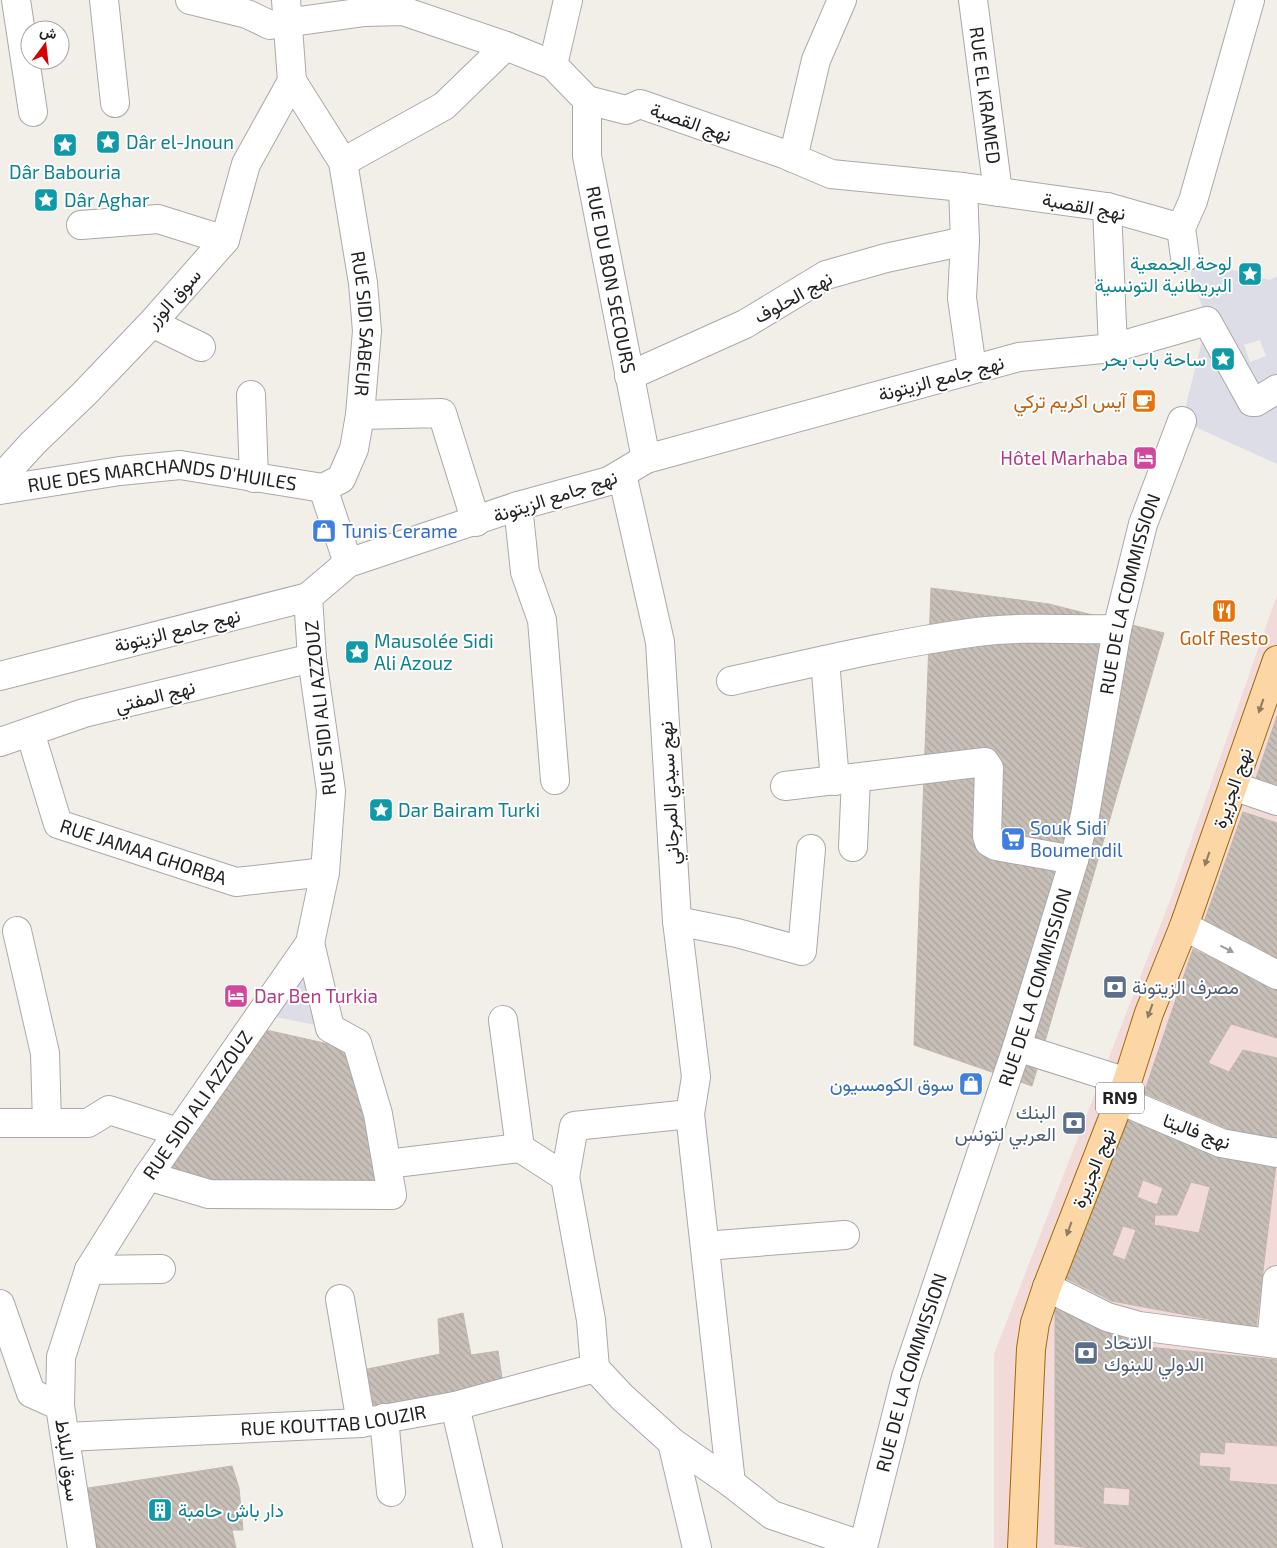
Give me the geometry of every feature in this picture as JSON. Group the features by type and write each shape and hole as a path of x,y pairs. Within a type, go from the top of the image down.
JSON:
{"main road":[{"name":"نهج الجزيرة","path":"1022,1548 1031,1349 1035,1323 1047,1287 1123,1091 1149,1013 1184,926 1277,660"}],"street":[{"path":"16,0 34,112"},
{"path":"104,0 115,103"},
{"name":"نهج القصبة","path":"190,0 247,14 270,25 287,11 364,6 403,11 506,46 552,65 588,100 626,110 640,104 793,158 831,174 963,187 1107,207 1181,228"},
{"path":"552,65 568,0"},
{"path":"793,158 816,60 842,0"},
{"name":"RUE EL KRAMED","path":"973,0 998,192"},
{"path":"1184,256 1181,228 1193,201 1250,0"},
{"path":"287,11 292,81"},
{"path":"343,162 444,106 506,46"},
{"name":"RUE SIDI SABEUR","path":"292,81 343,162 363,283 367,331 360,415 354,449 341,479 323,488"},
{"name":"سوق الوزر","path":"0,480 33,443 84,394 152,323 225,240 246,164 292,81"},
{"name":"RUE DU BON SECOURS","path":"588,100 587,156 646,459"},
{"path":"963,187 965,241 962,298 972,370"},
{"path":"1107,207 1114,348"},
{"path":"81,225 158,219 225,240"},
{"name":"نهج الحلوف","path":"629,376 744,324 826,275 886,258 965,241"},
{"name":"نهج جامع الزيتونة","path":"0,676 308,597 348,563 476,522 518,506 609,481 646,459 1019,357 1114,348 1207,321 1252,402 1256,402 1277,389"},
{"path":"152,323 201,347"},
{"path":"251,395 254,478"},
{"path":"360,415 442,413 476,522"},
{"name":"RUE DE LA COMMISSION","path":"858,1545 906,1377 1017,1047 1074,860 1085,815 1117,630 1143,524 1182,421"},
{"name":"RUE DES MARCHANDS D'HUILES","path":"0,490 120,471 180,465 323,488"},
{"name":"نهج سيدي المرجاني","path":"622,474 660,642 677,921 696,1077 690,1114 731,1483"},
{"path":"323,488 348,563"},
{"path":"518,506 525,572 542,620 555,780"},
{"name":"RUE SIDI ALI AZZOUZ","path":"60,1406 61,1357 89,1270 148,1176 310,943 325,872 331,791 312,658 308,597"},
{"path":"731,681 825,660 977,632 1006,630 1117,630"},
{"name":"نهج المفتي","path":"0,742 84,713 312,658"},
{"path":"825,660 846,779 853,847"},
{"name":"RUE JAMAA GHORBA","path":"30,732 58,824 236,882 325,872"},
{"path":"785,786 985,762 989,768 987,836 989,842 996,846 1074,860"},
{"path":"1233,786 1277,801"},
{"path":"677,921 737,933 802,951 811,849"},
{"path":"1184,926 1277,974"},
{"path":"17,931 45,1052 47,1123"},
{"path":"148,1176 210,1194 392,1196 378,1114 357,1043 330,1028 310,943"},
{"path":"503,1020 520,1148"},
{"name":"نهج فاليتا","path":"1017,1047 1123,1091 1221,1143 1277,1153"},
{"path":"0,1123 88,1123 109,1110 178,1132"},
{"path":"690,1114 574,1126 565,1177 591,1320 595,1368 622,1397 672,1442 731,1483 772,1515 858,1545"},
{"path":"387,1164 520,1148 565,1177"},
{"path":"705,1246 845,1235"},
{"path":"89,1270 160,1269"},
{"path":"1047,1287 1107,1317 1139,1326 1274,1344 1277,1280"},
{"path":"340,1299 391,1492"},
{"name":"سوق البلاط","path":"0,1304 12,1373 31,1393 60,1406 82,1548"},
{"name":"RUE KOUTTAB LOUZIR","path":"66,1437 372,1421 455,1406 595,1368"},
{"path":"455,1406 488,1548"},
{"path":"672,1442 697,1548"},
{"path":"808,1548 858,1545"}],"shaded area":[{"name":"ساحة باب بحر","path":"1185,257 1270,280 1277,276 1277,464 1182,421 1207,321","holes":["1260,340 1266,356 1250,362 1244,345"]},
{"path":"1277,595 1277,1548 994,1548 994,1354 1172,895"},
{"path":"310,943 330,1028 261,1014"}],"building":[{"name":"Souk Sidi Boumendil","path":"931,588 1049,604 1164,633 1032,1086 914,1045"},
{"path":"1277,716 1277,791 1254,784"},
{"path":"1243,812 1277,823 1277,958 1204,922"},
{"path":"1193,949 1277,989 1277,1038 1231,1024 1208,1063 1229,1072 1243,1050 1277,1058 1277,1139 1247,1137 1144,1093"},
{"path":"266,1030 342,1047 361,1087 377,1187 214,1184 169,1171"},
{"path":"1130,1115 1276,1164 1256,1328 1112,1301 1063,1277","holes":["1143,1180 1163,1188 1157,1205 1137,1197","1191,1182 1210,1187 1199,1233 1154,1225 1155,1215 1177,1215","1123,1226 1136,1230 1125,1260 1112,1255"]},
{"path":"1055,1303 1148,1347 1277,1360 1277,1446 1225,1442 1224,1454 1200,1452 1199,1466 1230,1468 1229,1481 1277,1485 1277,1548 1091,1548 1055,1544","holes":["1104,1487 1130,1489 1129,1506 1103,1504"]},
{"path":"463,1313 471,1355 498,1351 504,1392 361,1421 353,1372 440,1354 438,1319"},
{"name":"دار باش حامبة","path":"232,1466 239,1488 243,1530 232,1530 236,1548 86,1548 75,1490"}],"place":[{"name":"Dâr el-Jnoun","path":"108,142"},
{"name":"Dâr Babouria","path":"65,145"},
{"name":"Dâr Aghar","path":"46,200"},
{"name":"لوحة الجمعية البريطانية التونسية","path":"1250,274"},
{"name":"ساحة باب بحر","path":"1223,359"},
{"name":"آيس اكريم تركي","path":"1144,401"},
{"name":"Hôtel Marhaba","path":"1145,458"},
{"name":"Tunis Cerame","path":"324,531"},
{"name":"Golf Resto","path":"1224,611"},
{"name":"Mausolée Sidi Ali Azouz","path":"357,652"},
{"name":"Dar Bairam Turki","path":"381,810"},
{"name":"Souk Sidi Boumendil","path":"1013,839"},
{"name":"مصرف الزيتونة","path":"1115,987"},
{"name":"Dar Ben Turkia","path":"236,996"},
{"name":"سوق الكومسيون","path":"971,1084"},
{"name":"البنك العربي لتونس","path":"1074,1123"},
{"name":"الاتحاد الدولي للبنوك","path":"1086,1353"},
{"name":"دار باش حامبة","path":"160,1510"}]}
